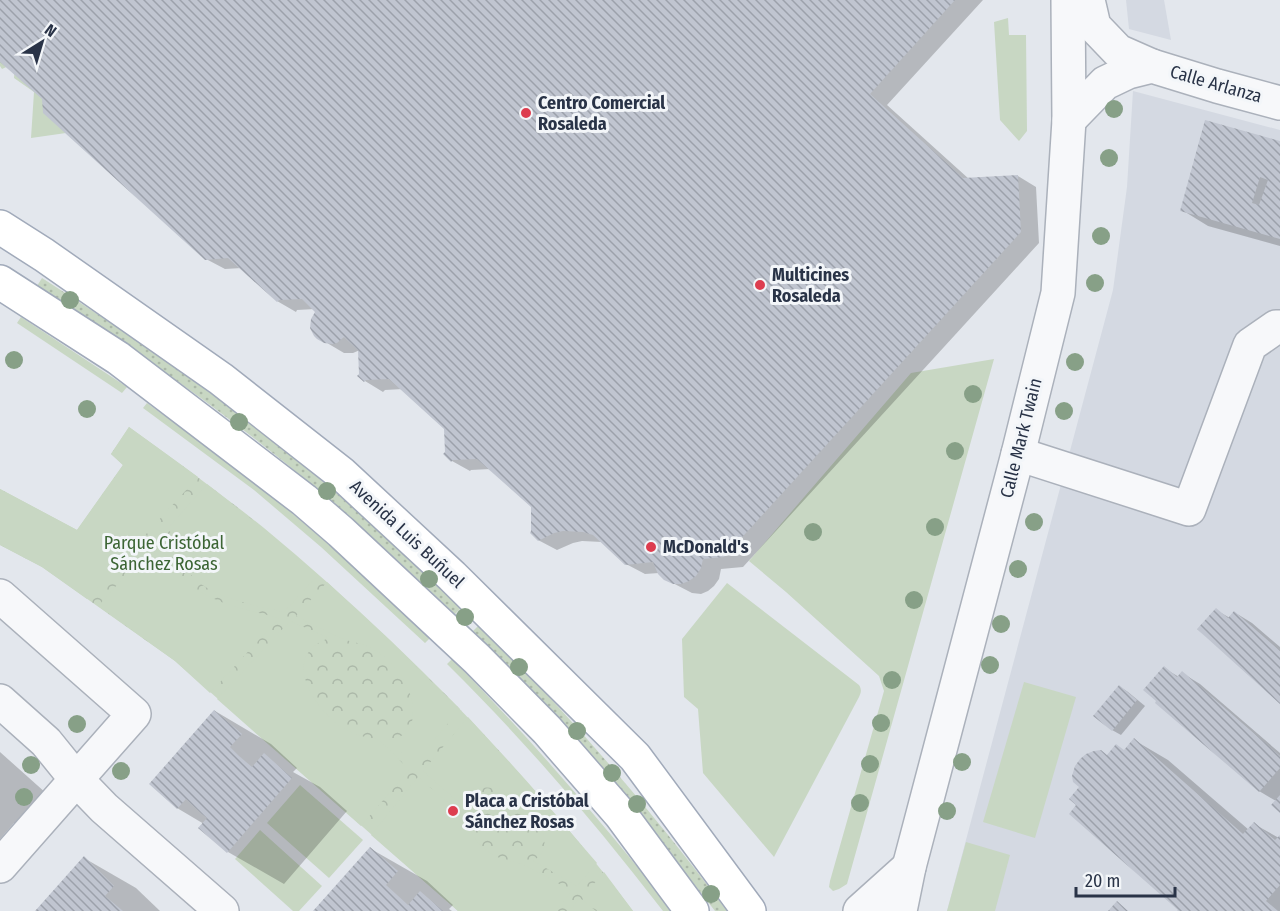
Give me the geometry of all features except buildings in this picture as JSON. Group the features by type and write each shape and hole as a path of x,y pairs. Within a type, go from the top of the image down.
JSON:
{"main road":[{"name":"Avenida Luis Buñuel","path":"0,227 44,255 221,379 351,482 460,583 634,757 749,911"},
{"path":"0,282 118,358 304,500 341,532 477,659 547,730 621,815 692,911"}],"street":[{"name":"Calle Mark Twain","path":"900,911 909,867 1058,293 1069,120 1068,0"},
{"name":"Calle Arlanza","path":"1088,0 1094,27 1118,51 1152,66 1280,103"},
{"name":"Calle Arlanza","path":"1069,120 1105,83 1128,72 1152,66"},
{"path":"1018,454 1189,509 1250,345 1276,327 1280,327"},
{"path":"0,596 134,714 0,866"},
{"path":"0,701 46,742 76,779 104,808 222,911"},
{"path":"860,911 909,867"}],"shaded area":[{"path":"1126,0 1164,0 1171,40 1129,29"},
{"path":"1133,91 1280,130 1280,911 947,911 1113,290 1127,187"}],"green space":[{"path":"1008,18 1009,35 1026,35 1027,131 1019,141 1000,120 994,22"},
{"path":"0,24 41,83 66,133 31,138 34,92 14,78 15,63 2,69 0,66"},
{"path":"42,278 180,371 248,421 351,506 462,607 455,614 360,526 286,463 178,382 37,286"},
{"path":"21,317 127,387 122,393 17,323"},
{"path":"994,359 847,884 833,891 829,887 830,881 884,691 879,676 749,561 911,373"},
{"path":"147,403 280,503 430,638 425,643 321,547 254,490 143,408"},
{"name":"Parque Cristóbal Sánchez Rosas","path":"129,427 264,528 315,571 413,662 506,758 550,808 633,911 458,911 175,661 42,567 0,545 0,489 77,530 123,465 111,454"},
{"path":"129,427 198,477 87,599 42,567 0,545 0,489 77,530 123,465 111,454"},
{"path":"207,484 318,575 284,612 223,596 201,584 180,560 169,527"},
{"path":"163,534 177,569 192,587 222,602 279,618 210,693 175,661 98,606"},
{"path":"327,582 460,709 414,764 388,740 407,732 413,713 410,694 395,667 370,647 346,640 296,616"},
{"path":"727,583 859,685 861,690 774,857 703,773 698,709 684,697 682,639"},
{"path":"290,621 329,638 314,646 306,657 304,669 306,683 322,708 343,728 377,739 409,770 361,826 217,699"},
{"path":"480,624 608,763 727,911 715,911 658,838 569,732 473,631"},
{"path":"452,659 566,782 673,911 663,911 559,784 447,664"},
{"path":"1024,682 1076,697 1035,838 983,822"},
{"path":"468,717 597,863 577,886 532,860 540,855 544,848 544,839 536,818 523,800 505,790 470,789 463,806 423,771"},
{"path":"418,777 465,817 473,836 488,851 503,859 522,864 572,891 555,911 458,911 371,835"},
{"path":"300,785 363,840 329,878 267,823"},
{"path":"260,830 322,886 299,911 293,911 235,859"},
{"path":"966,842 1010,855 995,911 947,911"},
{"path":"604,872 633,911 607,911 586,893"},
{"path":"580,898 596,911 569,911"}],"place":[{"name":"Centro Comercial Rosaleda","path":"526,113"},
{"name":"Multicines Rosaleda","path":"760,285"},
{"name":"McDonald's","path":"651,547"},
{"name":"Placa a Cristóbal Sánchez Rosas","path":"453,811"}]}
